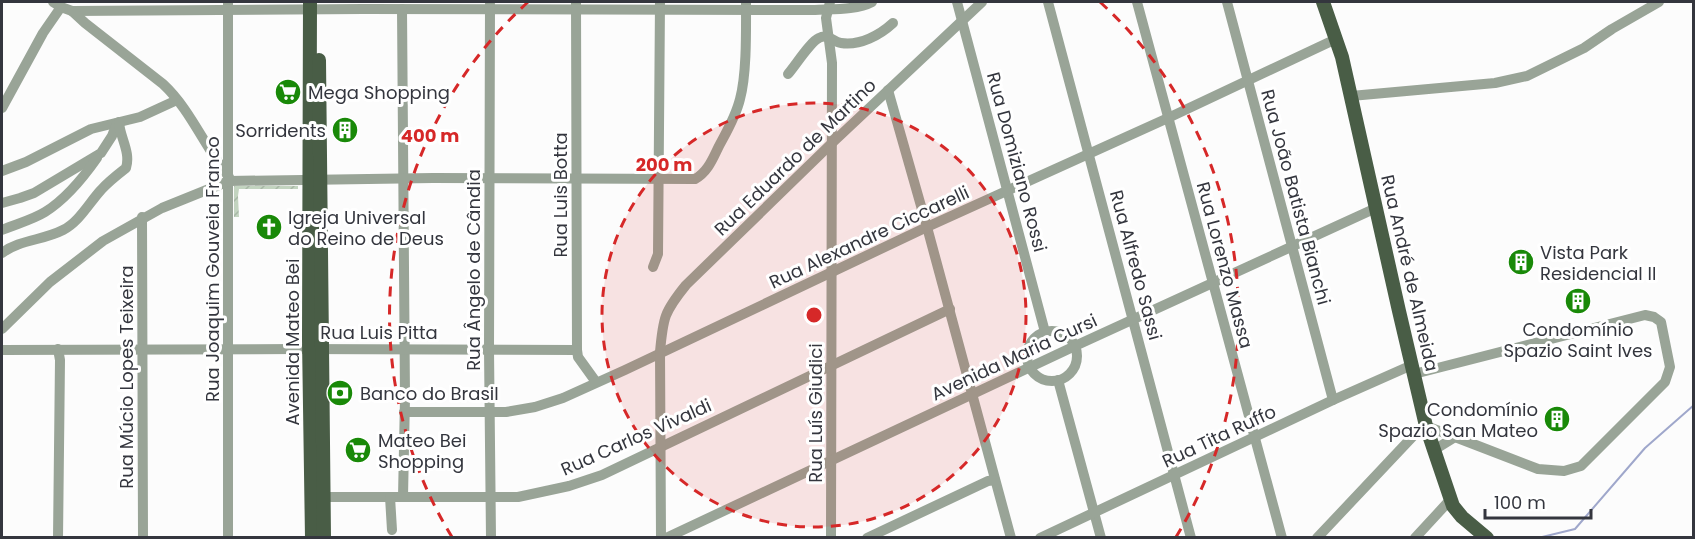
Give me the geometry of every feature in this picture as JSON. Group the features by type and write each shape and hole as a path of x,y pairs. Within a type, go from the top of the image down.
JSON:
{"main road":[{"name":"Rua André de Almeida","path":"1323,2 1336,39 1351,96 1426,426 1450,500 1457,512 1487,537"},
{"name":"Avenida Mateo Bei","path":"312,537 317,497 315,5"},
{"name":"Avenida Mateo Bei","path":"317,497 324,537"}],"street":[{"path":"72,11 142,6 228,5 315,5 402,9 490,5 829,5 856,7 872,2"},
{"name":"Rua Domiziano Rossi","path":"957,2 1045,332"},
{"name":"Rua Eduardo de Martino","path":"661,537 660,352 664,318 675,299 686,285 831,144 982,2"},
{"name":"Rua Alfredo Sassi","path":"1048,2 1191,537"},
{"name":"Rua Lorenzo Massa","path":"1137,2 1281,537"},
{"name":"Rua João Batista Bianchi","path":"1227,2 1333,400"},
{"path":"1351,96 1495,83 1527,76 1584,48 1659,2"},
{"path":"2,108 57,4 72,11 163,84 177,100 229,179"},
{"name":"Rua Joaquim Gouveia Franco","path":"228,5 228,537"},
{"name":"Rua Ângelo de Cândia","path":"490,5 491,537"},
{"name":"Rua Luis Botta","path":"576,5 577,350 585,369 596,382"},
{"path":"653,267 658,254 660,5"},
{"path":"2,329 50,282 103,241 142,217 229,179 695,179 704,174 731,123 740,100 746,5"},
{"name":"Rua Luís Giudici","path":"829,5 826,18 832,63 831,537"},
{"path":"402,9 403,497"},
{"path":"788,74 815,40 829,37 841,43 863,40 878,34 893,23"},
{"name":"Rua Alexandre Ciccarelli","path":"404,412 506,412 535,407 563,398 1336,39"},
{"path":"888,90 1011,537"},
{"path":"2,171 26,162 85,132 140,117 177,100"},
{"path":"2,230 38,216 55,205 80,181 112,136 118,122"},
{"path":"2,253 7,249 48,236 67,227 103,188 126,168 127,156 118,122"},
{"path":"2,203 34,193 101,153"},
{"name":"Avenida Maria Cursi","path":"666,537 1376,208"},
{"name":"Rua Múcio Lopes Teixeira","path":"142,217 143,537"},
{"name":"Rua Carlos Vivaldi","path":"317,497 518,497 569,486 602,475 950,309"},
{"name":"Rua Tita Ruffo","path":"1040,537 1333,400 1413,370 1645,315 1654,316 1661,322 1670,367 1665,382 1581,466 1564,471 1538,469 1455,437"},
{"path":"1052,331 1066,335 1075,346 1077,353 1074,367 1070,373 1058,380 1049,381 1042,378 1030,367 1028,350 1031,342 1045,332 1052,331"},
{"name":"Rua Luis Pitta","path":"2,350 228,348 577,350"},
{"path":"58,349 60,360 58,537"},
{"path":"1058,380 1101,537"},
{"path":"1317,537 1416,433 1426,426 1455,437"},
{"path":"1434,450 1455,437"},
{"path":"867,537 988,481 995,480"},
{"path":"390,497 392,530"},
{"path":"1415,537 1450,500"}],"green space":[{"path":"234,186 298,186 298,189 239,189 239,217 234,217"}],"waterway":[{"path":"1538,538 1575,529 1645,448 1694,405"}],"place":[{"name":"Mega Shopping","path":"288,92"},
{"name":"Sorridents","path":"345,130"},
{"name":"Igreja Universal do Reino de Deus","path":"269,227"},
{"name":"Vista Park Residencial II","path":"1521,262"},
{"name":"Condomínio Spazio Saint Ives","path":"1578,301"},
{"name":"Banco do Brasil","path":"340,393"},
{"name":"Condomínio Spazio San Mateo","path":"1557,419"},
{"name":"Mateo Bei Shopping","path":"358,450"}]}
